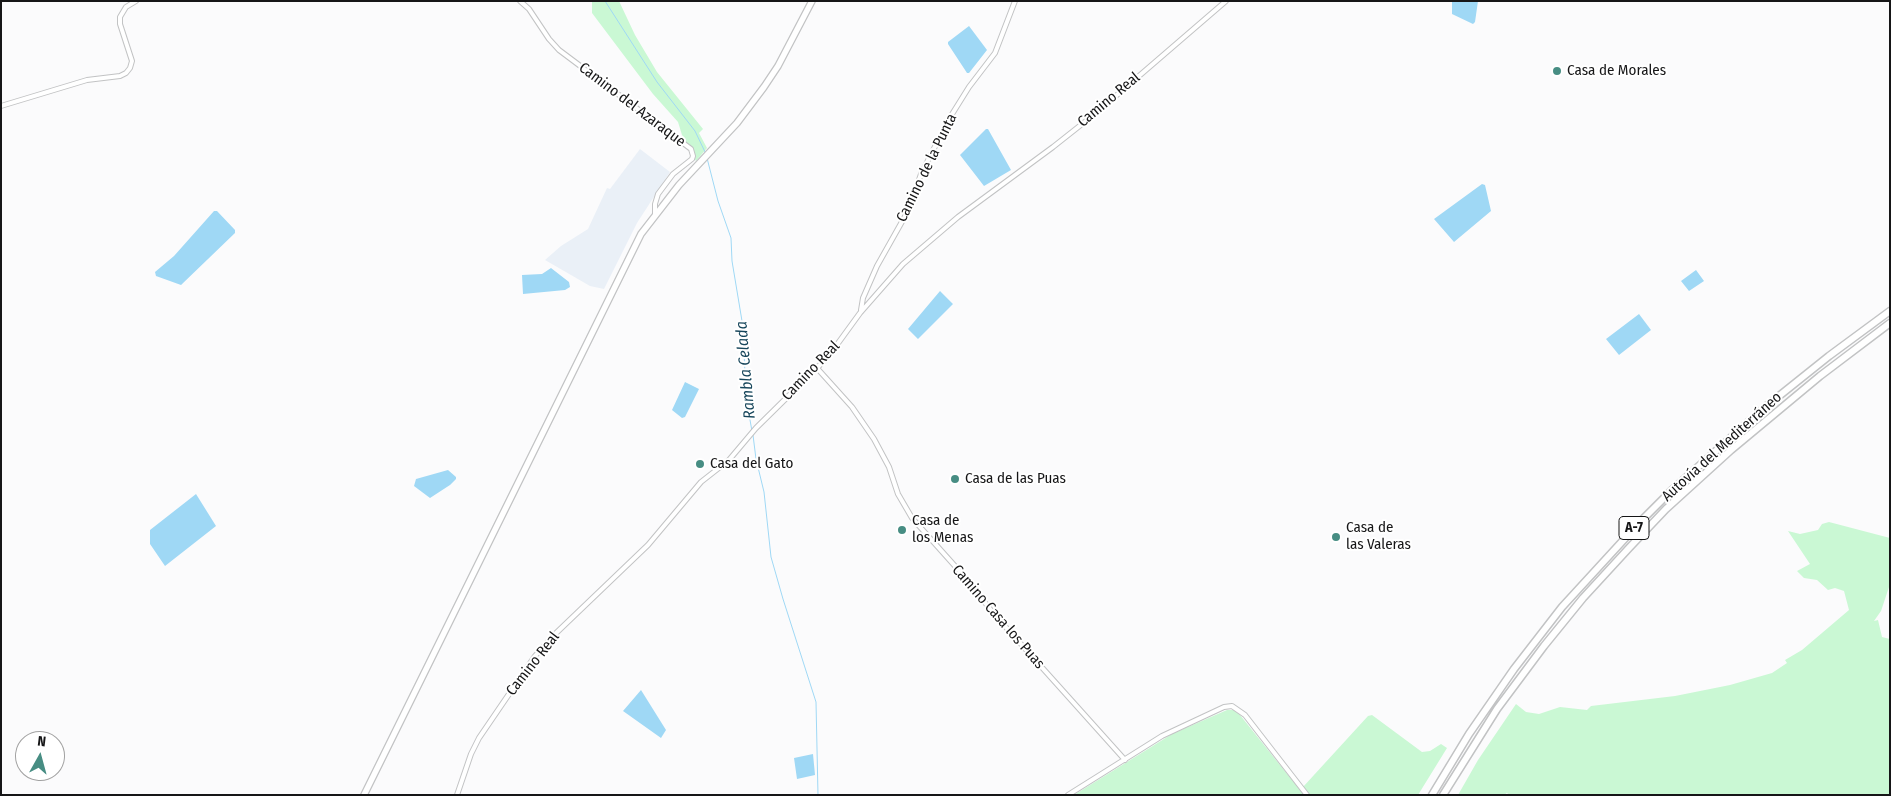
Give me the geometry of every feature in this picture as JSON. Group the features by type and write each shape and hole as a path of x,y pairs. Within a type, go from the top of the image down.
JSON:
{"highway":[{"name":"Autovía del Mediterráneo","path":"1432,795 1469,734 1514,669 1562,608 1633,529 1672,490 1758,414 1821,362 1890,311"},
{"name":"Autovía del Mediterráneo","path":"1443,795 1497,709 1544,646 1583,598 1628,548 1666,509 1738,443 1820,376 1890,323"}],"main road":[{"path":"364,795 641,234 700,163 737,123 764,87 812,1"}],"street":[{"path":"1,106 87,80 120,76 126,73 132,61 120,24 120,17 126,7 136,1"},
{"name":"Camino del Azaraque","path":"520,1 529,9 549,39 559,50 691,150 692,159 673,174 658,194 655,204 655,216"},
{"name":"Camino de la Punta","path":"860,313 877,266 908,211 913,193 925,166 949,119 969,87 995,53 1015,1"},
{"name":"Camino Real","path":"457,795 471,754 479,738 536,656 559,630 648,546 691,492 729,460 756,428 828,357 860,313 903,264 928,241 1078,127 1226,1"},
{"name":"Camino Casa los Puas","path":"816,367 852,407 874,439 889,467 898,494 912,518 963,575 994,614 1125,760"},
{"path":"1068,795 1162,736 1191,721 1224,707 1232,706 1245,715 1307,795"}],"shaded area":[{"path":"640,149 670,172 637,223 604,289 590,286 545,260 561,246 588,229 607,188 610,189"}],"green space":[{"path":"592,1 619,1 635,35 657,72 703,129 699,133 707,148 696,161 693,149 685,143 686,140 682,135 678,122 653,94 592,13"},
{"path":"1829,522 1890,538 1890,584 1881,611 1874,621 1878,620 1882,637 1890,639 1890,795 1509,795 1507,793 1504,795 1458,795 1478,760 1516,704 1526,712 1539,714 1560,707 1587,710 1591,706 1675,696 1730,685 1772,673 1787,663 1785,660 1802,650 1849,610 1844,591 1835,588 1828,590 1817,580 1804,578 1797,571 1810,564 1788,531 1800,534 1818,530 1822,524"},
{"path":"1227,710 1234,710 1240,715 1304,795 1074,795 1172,734"},
{"path":"1372,715 1422,752 1430,751 1441,744 1447,748 1418,795 1309,795 1303,787 1368,716"}],"water":[{"path":"1452,1 1478,1 1475,22 1473,24 1452,14"},
{"path":"969,26 987,50 969,73 967,73 948,42"},
{"path":"988,129 1011,170 984,186 960,155"},
{"path":"1482,184 1485,185 1491,211 1454,242 1434,219"},
{"path":"214,211 217,211 235,230 235,233 181,285 156,276 155,272 174,256"},
{"path":"551,268 569,282 570,287 565,290 523,294 522,275 542,274"},
{"path":"1696,270 1704,281 1689,291 1681,281"},
{"path":"940,291 953,304 918,339 908,329"},
{"path":"1639,314 1651,330 1619,355 1606,339"},
{"path":"685,382 699,389 685,417 682,418 672,410"},
{"path":"448,470 456,479 430,498 414,486 416,479"},
{"path":"196,494 216,526 165,566 150,544 150,530"},
{"path":"641,690 666,730 661,738 623,711"},
{"path":"813,754 815,775 797,779 794,758"}],"waterway":[{"name":"Rambla Celada","path":"605,1 657,82 695,131 706,154"},
{"name":"Rambla Celada","path":"707,158 718,201 731,238 732,261 743,327 746,398 752,431"},
{"name":"Rambla Celada","path":"753,435 756,459 764,492 771,557 816,702 818,795"}],"place":[{"name":"Casa de Morales","path":"1557,71"},
{"name":"Casa del Gato","path":"700,464"},
{"name":"Casa de las Puas","path":"955,479"},
{"name":"Casa de los Menas","path":"902,530"},
{"name":"Casa de las Valeras","path":"1336,537"}]}
